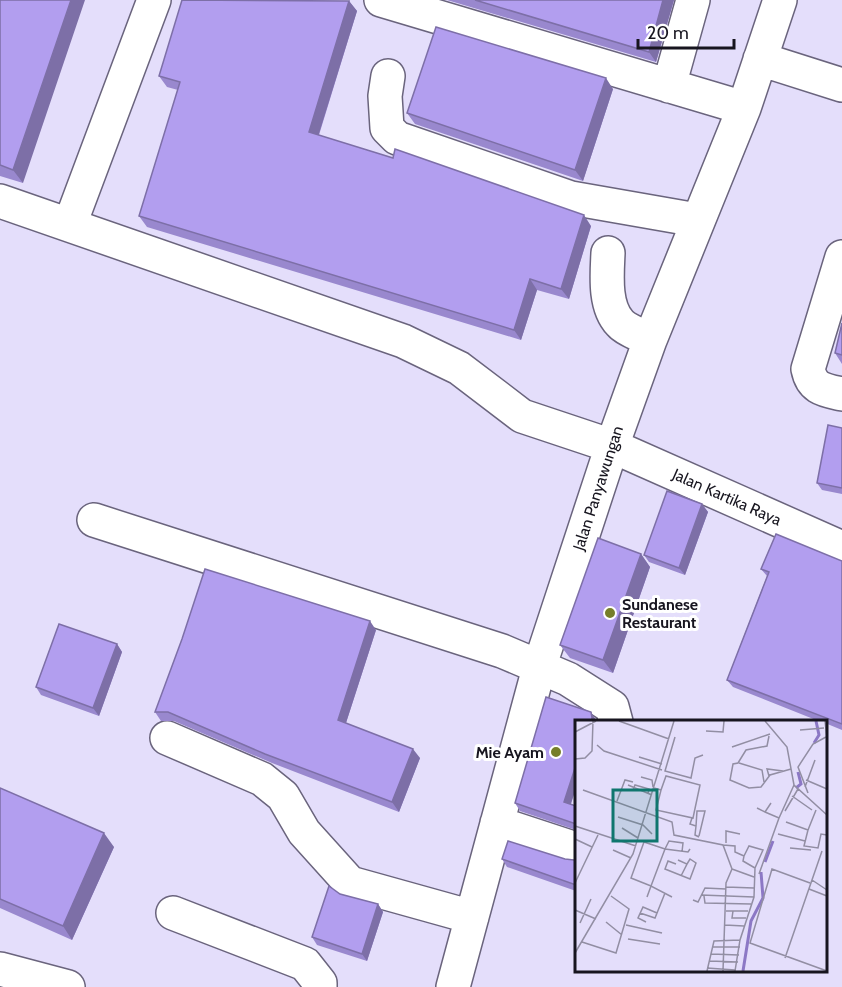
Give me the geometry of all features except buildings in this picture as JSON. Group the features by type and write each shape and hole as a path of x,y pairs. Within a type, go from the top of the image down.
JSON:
{"street":[{"path":"70,224 154,0"},
{"path":"669,86 693,0"},
{"name":"Jalan Panyawungan","path":"453,987 539,668 612,446 650,340 744,108 780,0"},
{"path":"382,1 744,108"},
{"path":"760,58 842,85"},
{"path":"388,76 385,96 387,128 397,138 571,198 697,220"},
{"name":"Jalan Kartika Raya","path":"0,201 403,341 459,369 522,416 612,446 842,548"},
{"path":"608,254 606,282 612,306 620,324 650,340"},
{"path":"842,257 808,369 810,379 818,388 842,394"},
{"path":"94,520 491,648 568,679 612,707 615,720"},
{"path":"167,738 262,778 283,796 304,832 350,883 472,917"},
{"path":"497,823 575,849"},
{"path":"173,913 305,964 320,982 320,987"},
{"path":"0,969 68,987"}],"place":[{"name":"Sundanese Restaurant","path":"610,613"},
{"name":"Mie Ayam","path":"556,752"}]}
